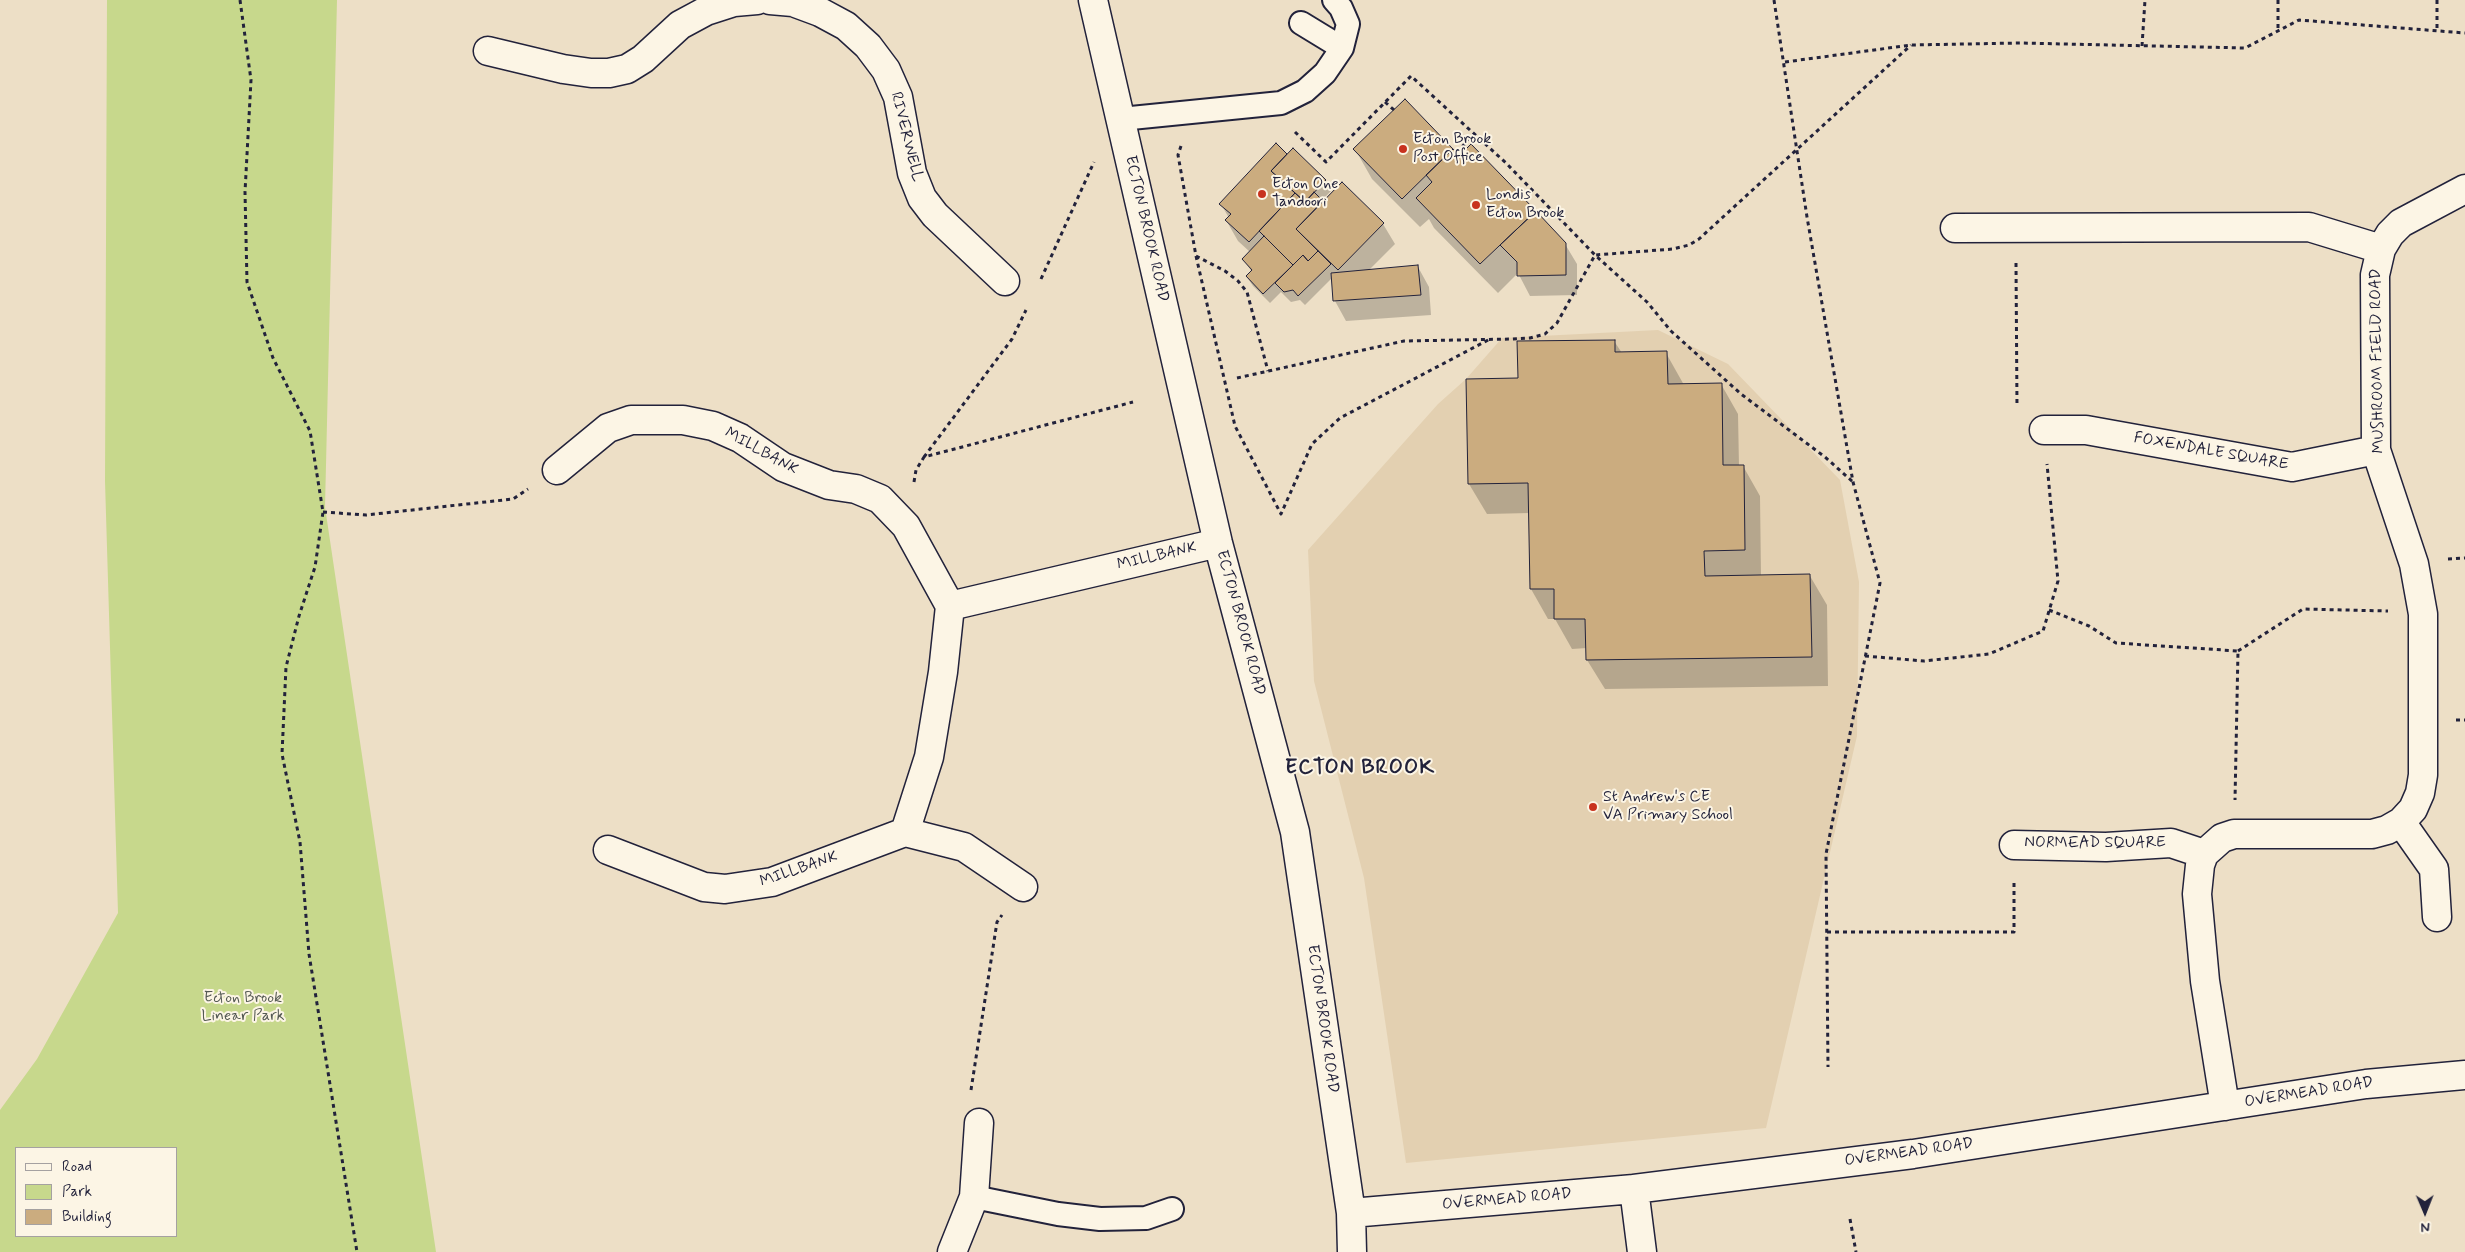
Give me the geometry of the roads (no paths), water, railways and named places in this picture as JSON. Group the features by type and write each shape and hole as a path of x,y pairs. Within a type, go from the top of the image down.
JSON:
{"street":[{"path":"488,51 563,69 591,73 609,73 626,69 644,59 680,25 706,11 734,2 757,0"},
{"name":"RIVERWELL","path":"770,0 793,2 820,12 846,26 868,46 886,70 898,97 912,173 922,198 935,215 1005,280"},
{"name":"ECTON BROOK ROAD","path":"1093,0 1218,543 1295,832 1351,1213 1352,1252"},
{"name":"MUSHROOM FIELD ROAD","path":"2204,854 2222,838 2234,834 2372,834 2387,830 2401,822 2413,809 2420,793 2423,776 2423,614 2414,564 2376,450 2375,275 2381,249 2401,223 2465,189"},
{"name":"MUSHROOM FIELD ROAD","path":"1955,228 2309,227 2381,249"},
{"name":"MILLBANK","path":"557,470 608,428 631,420 683,420 713,426 740,438 792,471 829,485 856,489 880,499 906,526 950,606 1218,543"},
{"name":"FOXENDALE SQUARE","path":"2044,430 2086,430 2292,467 2376,450"},
{"path":"950,606 943,672 929,757 904,832 964,847 1023,888"},
{"path":"2401,822 2434,869 2436,917"},
{"name":"MILLBANK","path":"608,850 704,887 725,889 772,882 904,832"},
{"name":"NORMEAD SQUARE","path":"2014,845 2106,847 2171,843 2204,854"},
{"path":"2204,854 2200,865 2198,894 2205,981 2225,1106"},
{"name":"OVERMEAD ROAD","path":"1351,1213 1634,1189 1913,1154 2366,1084 2465,1075"},
{"path":"952,1252 974,1197 979,1123"},
{"path":"1634,1189 1642,1252"}],"lane":[{"path":"1121,119 1281,102 1305,92 1325,72 1342,48 1348,24 1341,8 1334,0"},
{"path":"1301,23 1342,48"},
{"path":"974,1197 1058,1214 1100,1219 1146,1218 1172,1209"}],"place":[{"name":"Ecton Brook Post Office","path":"1403,149"},
{"name":"Ecton One Tandoori","path":"1262,194"},
{"name":"Londis Ecton Brook","path":"1476,205"},
{"name":"St Andrew's CE VA Primary School","path":"1593,807"}],"district":[{"name":"ECTON BROOK","path":"1360,769"}],"park label":[{"name":"Ecton Brook Linear Park","path":"243,1008"}]}
